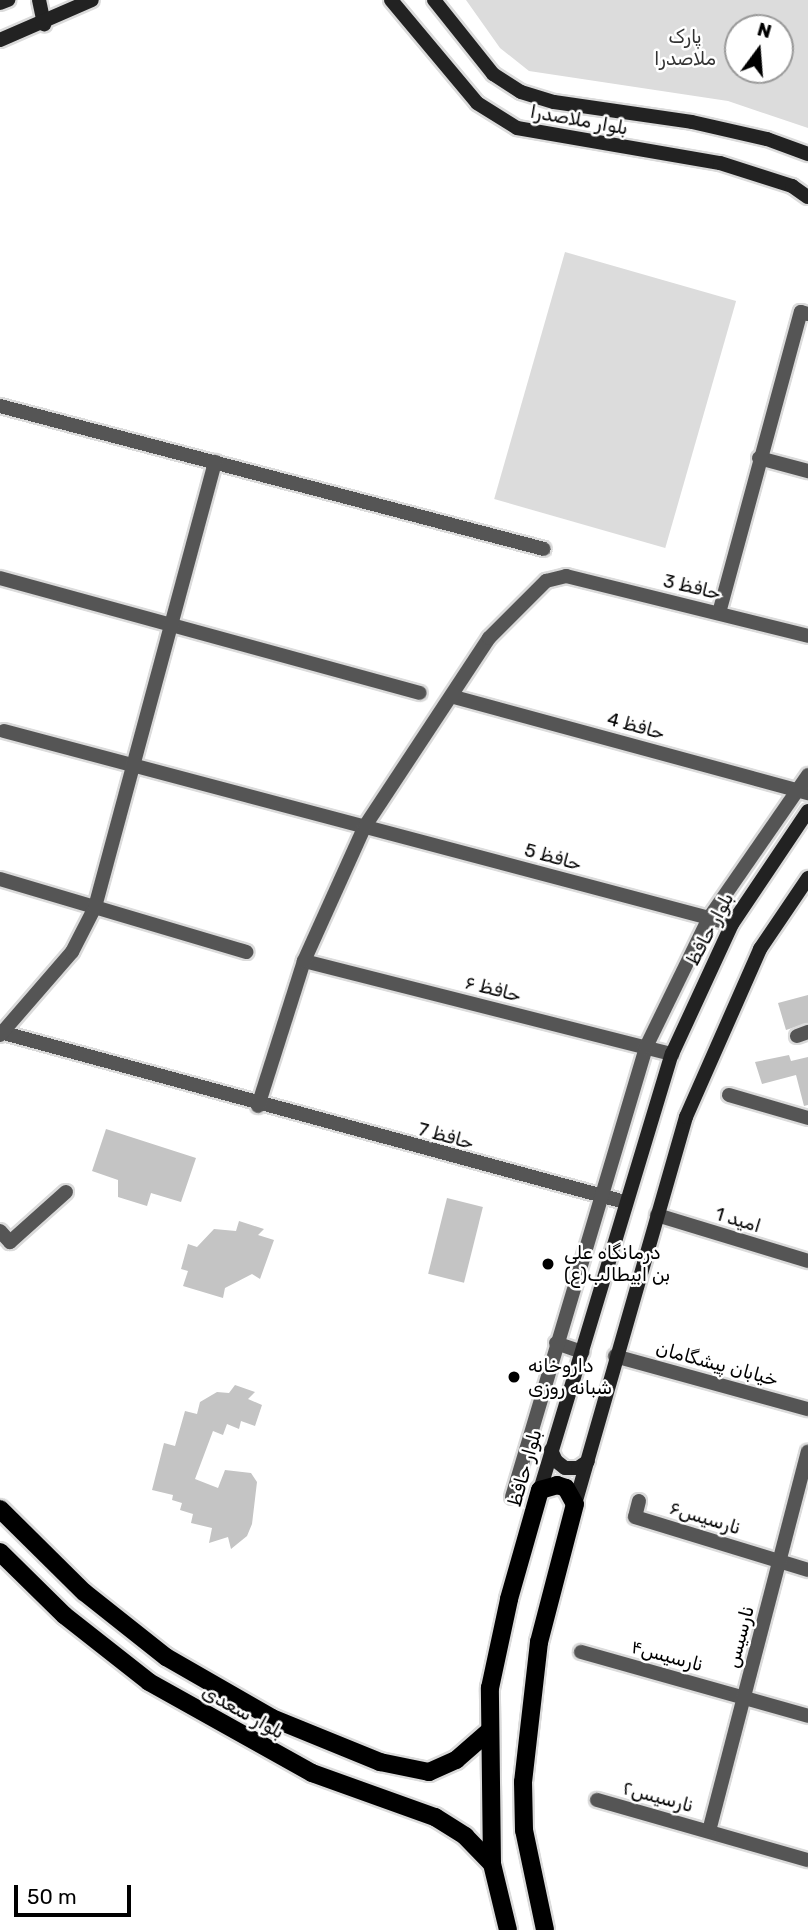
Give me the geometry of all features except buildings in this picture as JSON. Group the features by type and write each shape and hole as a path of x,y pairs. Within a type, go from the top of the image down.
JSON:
{"main road":[{"path":"0,3 9,0"},
{"path":"39,0 44,24"},
{"path":"0,40 44,24 92,0"},
{"name":"بلوار ملاصدرا","path":"391,0 477,103 517,128 720,163 792,186 808,197"},
{"name":"بلوار ملاصدرا","path":"434,0 493,74 521,92 554,102 692,122 767,139 808,154"},
{"name":"بلوار حافظ","path":"508,1930 492,1864 488,1732 490,1688 509,1599 625,1202 672,1054 732,924 808,811"},
{"path":"545,1930 524,1830 525,1740 539,1642 615,1356 686,1117 716,1042 760,949 808,878"},
{"path":"551,1450 556,1461 565,1468 578,1468 588,1461"},
{"path":"540,1490 548,1486 566,1488 575,1504"},
{"name":"بلوار سعدی","path":"0,1509 84,1592 166,1657 272,1718 380,1762 429,1772 456,1760 488,1732"},
{"name":"بلوار سعدی","path":"0,1552 64,1615 149,1682 312,1773 435,1817 465,1836 492,1864"}],"street":[{"path":"719,613 759,458 801,312 808,314"},
{"path":"0,406 544,549"},
{"path":"759,458 808,471"},
{"path":"1,1034 72,952 95,907 134,766 168,625 215,463"},
{"name":"حافظ 3","path":"454,697 489,638 546,581 566,576 808,636"},
{"path":"0,578 420,693"},
{"path":"258,1106 304,961 365,826 454,697"},
{"name":"حافظ 4","path":"454,697 802,791"},
{"name":"حافظ 5","path":"4,731 732,924"},
{"path":"512,1497 599,1195 646,1047 709,918 802,791 808,775"},
{"path":"0,879 246,952"},
{"name":"حافظ ۶","path":"304,961 672,1054"},
{"name":"حافظ 7","path":"1,1034 258,1106 625,1202"},
{"path":"729,1095 808,1118"},
{"path":"0,1231 10,1242 66,1192"},
{"name":"امید 1","path":"657,1215 808,1261"},
{"path":"556,1343 582,1352"},
{"name":"خیابان پیشگامان","path":"615,1356 808,1409"},
{"name":"نارسیس","path":"709,1831 808,1452"},
{"name":"نارسیس۶","path":"639,1501 635,1517 779,1562"},
{"path":"779,1562 808,1570"},
{"name":"نارسیس۴","path":"581,1652 808,1716"},
{"name":"نارسیس۲","path":"597,1800 808,1860"}],"green space":[{"name":"پارک ملاصدرا","path":"466,0 808,0 808,128 728,101 529,71 500,48"},
{"path":"565,252 736,301 665,548 494,499"}],"place":[{"name":"درمانگاه علی بن ابیطالب(ع)","path":"548,1264"},
{"name":"داروخانه شبانه روزی","path":"514,1377"}]}
